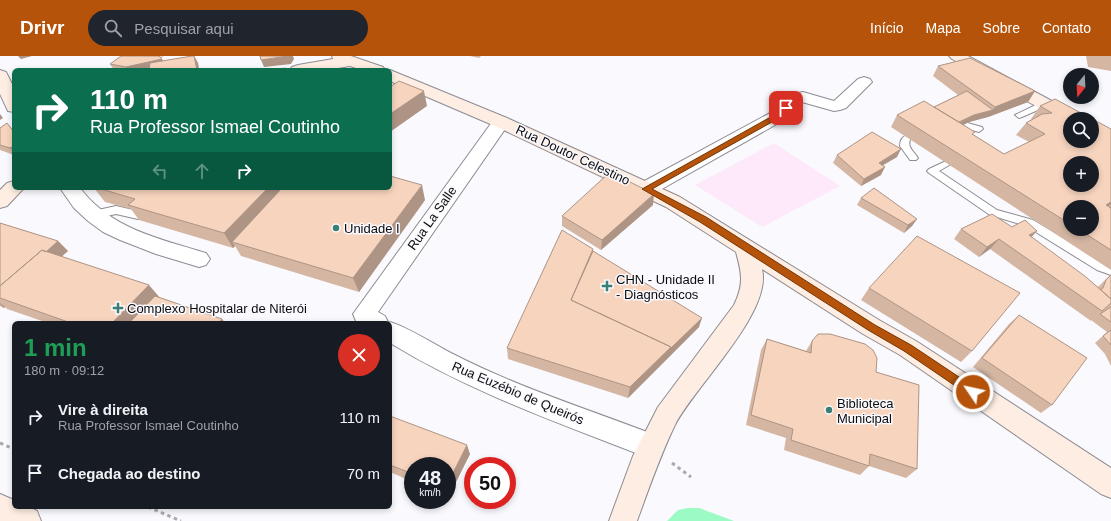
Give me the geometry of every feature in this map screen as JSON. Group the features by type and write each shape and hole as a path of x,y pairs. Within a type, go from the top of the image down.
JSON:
{"main road":[{"path":"336,56 355,58 373,68"},
{"path":"957,56 1063,114"},
{"path":"308,68 355,58"},
{"name":"Rua Doutor Celestino","path":"392,76 501,122 646,189 703,220 871,327 908,348 1111,484"},
{"path":"2,81 12,103"},
{"path":"0,201 12,190"},
{"path":"623,521 643,464 667,415 743,311 747,303 754,287 754,276 745,247"},
{"path":"0,508 27,521"}],"street":[{"path":"646,189 778,116 794,99 803,97 834,106 840,104 864,82"},
{"name":"Rua La Salle","path":"371,319 501,122"},
{"path":"72,190 84,206 106,225 129,236 199,259"},
{"name":"Rua Euzébio de Queirós","path":"392,332 420,350 481,380 651,446"}],"lane":[{"path":"1019,115 1044,104"},
{"path":"964,125 979,129"},
{"path":"907,138 904,142 904,146 913,158"},
{"path":"946,164 932,171 994,213 1029,223 1040,228 1111,272"},
{"path":"93,215 116,210 138,215"}],"path":[{"path":"0,443 12,448"},
{"path":"153,509 180,521"}],"shaded area":[{"path":"774,143 840,186 762,227 695,185"}],"green space":[{"path":"699,508 734,521 667,521 678,510"}],"building":[{"path":"121,56 159,56 162,59 126,67 110,64"},
{"path":"194,56 197,68 149,68 150,63"},
{"path":"260,56 288,56 261,60"},
{"path":"970,58 1035,91 995,107 938,66"},
{"path":"399,81 424,91 392,113 392,86"},
{"path":"967,91 993,110 974,115 959,122 934,107"},
{"path":"1055,99 1079,112 1063,112 1063,148 1099,148 1099,123 1111,129 1111,202 1106,205 1111,208 1111,250 1089,236 1099,236 1099,200 1063,200 1063,220 897,115 924,101 975,132 972,134 1004,154 1045,134 1026,123 1042,114 1052,113 1040,106"},
{"path":"7,123 12,129 12,147 10,148 0,145 0,128"},
{"path":"872,132 901,149 879,163 885,167 864,179 837,155"},
{"path":"610,172 654,194 602,240 562,216"},
{"name":"Unidade I","path":"392,177 422,185 353,278 232,242 280,190 392,190"},
{"path":"874,188 917,219 908,225 861,198"},
{"path":"105,190 266,190 224,233 128,205 135,199"},
{"path":"992,214 1012,227 1025,220 1037,231 1029,235 1086,277 1111,299 1111,303 1102,311 999,239 987,247 961,229"},
{"path":"0,223 58,241 46,252 42,250 0,286"},
{"path":"562,230 593,249 571,300 671,347 630,387 507,348"},
{"path":"917,236 1020,293 972,351 869,288"},
{"path":"42,250 149,285 114,321 65,321 0,298 0,286"},
{"name":"CHN - Unidade II - Diagnósticos","path":"593,251 702,318 671,348 571,300"},
{"path":"1111,275 1111,299 1101,290 1106,280"},
{"path":"155,296 222,319 220,321 131,321"},
{"path":"1111,307 1111,322 1100,314"},
{"path":"1019,315 1087,358 1052,405 982,358"},
{"path":"1111,330 1111,345 1103,336"},
{"name":"Biblioteca Municipal","path":"818,334 830,334 865,344 873,350 877,358 876,372 919,385 917,469 870,454 869,466 791,440 793,429 751,415 767,339 811,353 812,341"},
{"path":"392,417 467,445 456,467 456,457 404,457 404,470 392,466"}],"place":[{"name":"Unidade I","path":"336,228"},
{"name":"CHN - Unidade II - Diagnósticos","path":"607,286"},
{"name":"Complexo Hospitalar de Niterói","path":"118,308"},
{"name":"Biblioteca Municipal","path":"829,410"}],"route":[{"path":"786,108 778,116 646,189 673,202 703,220 871,327 908,348 973,392"}]}
